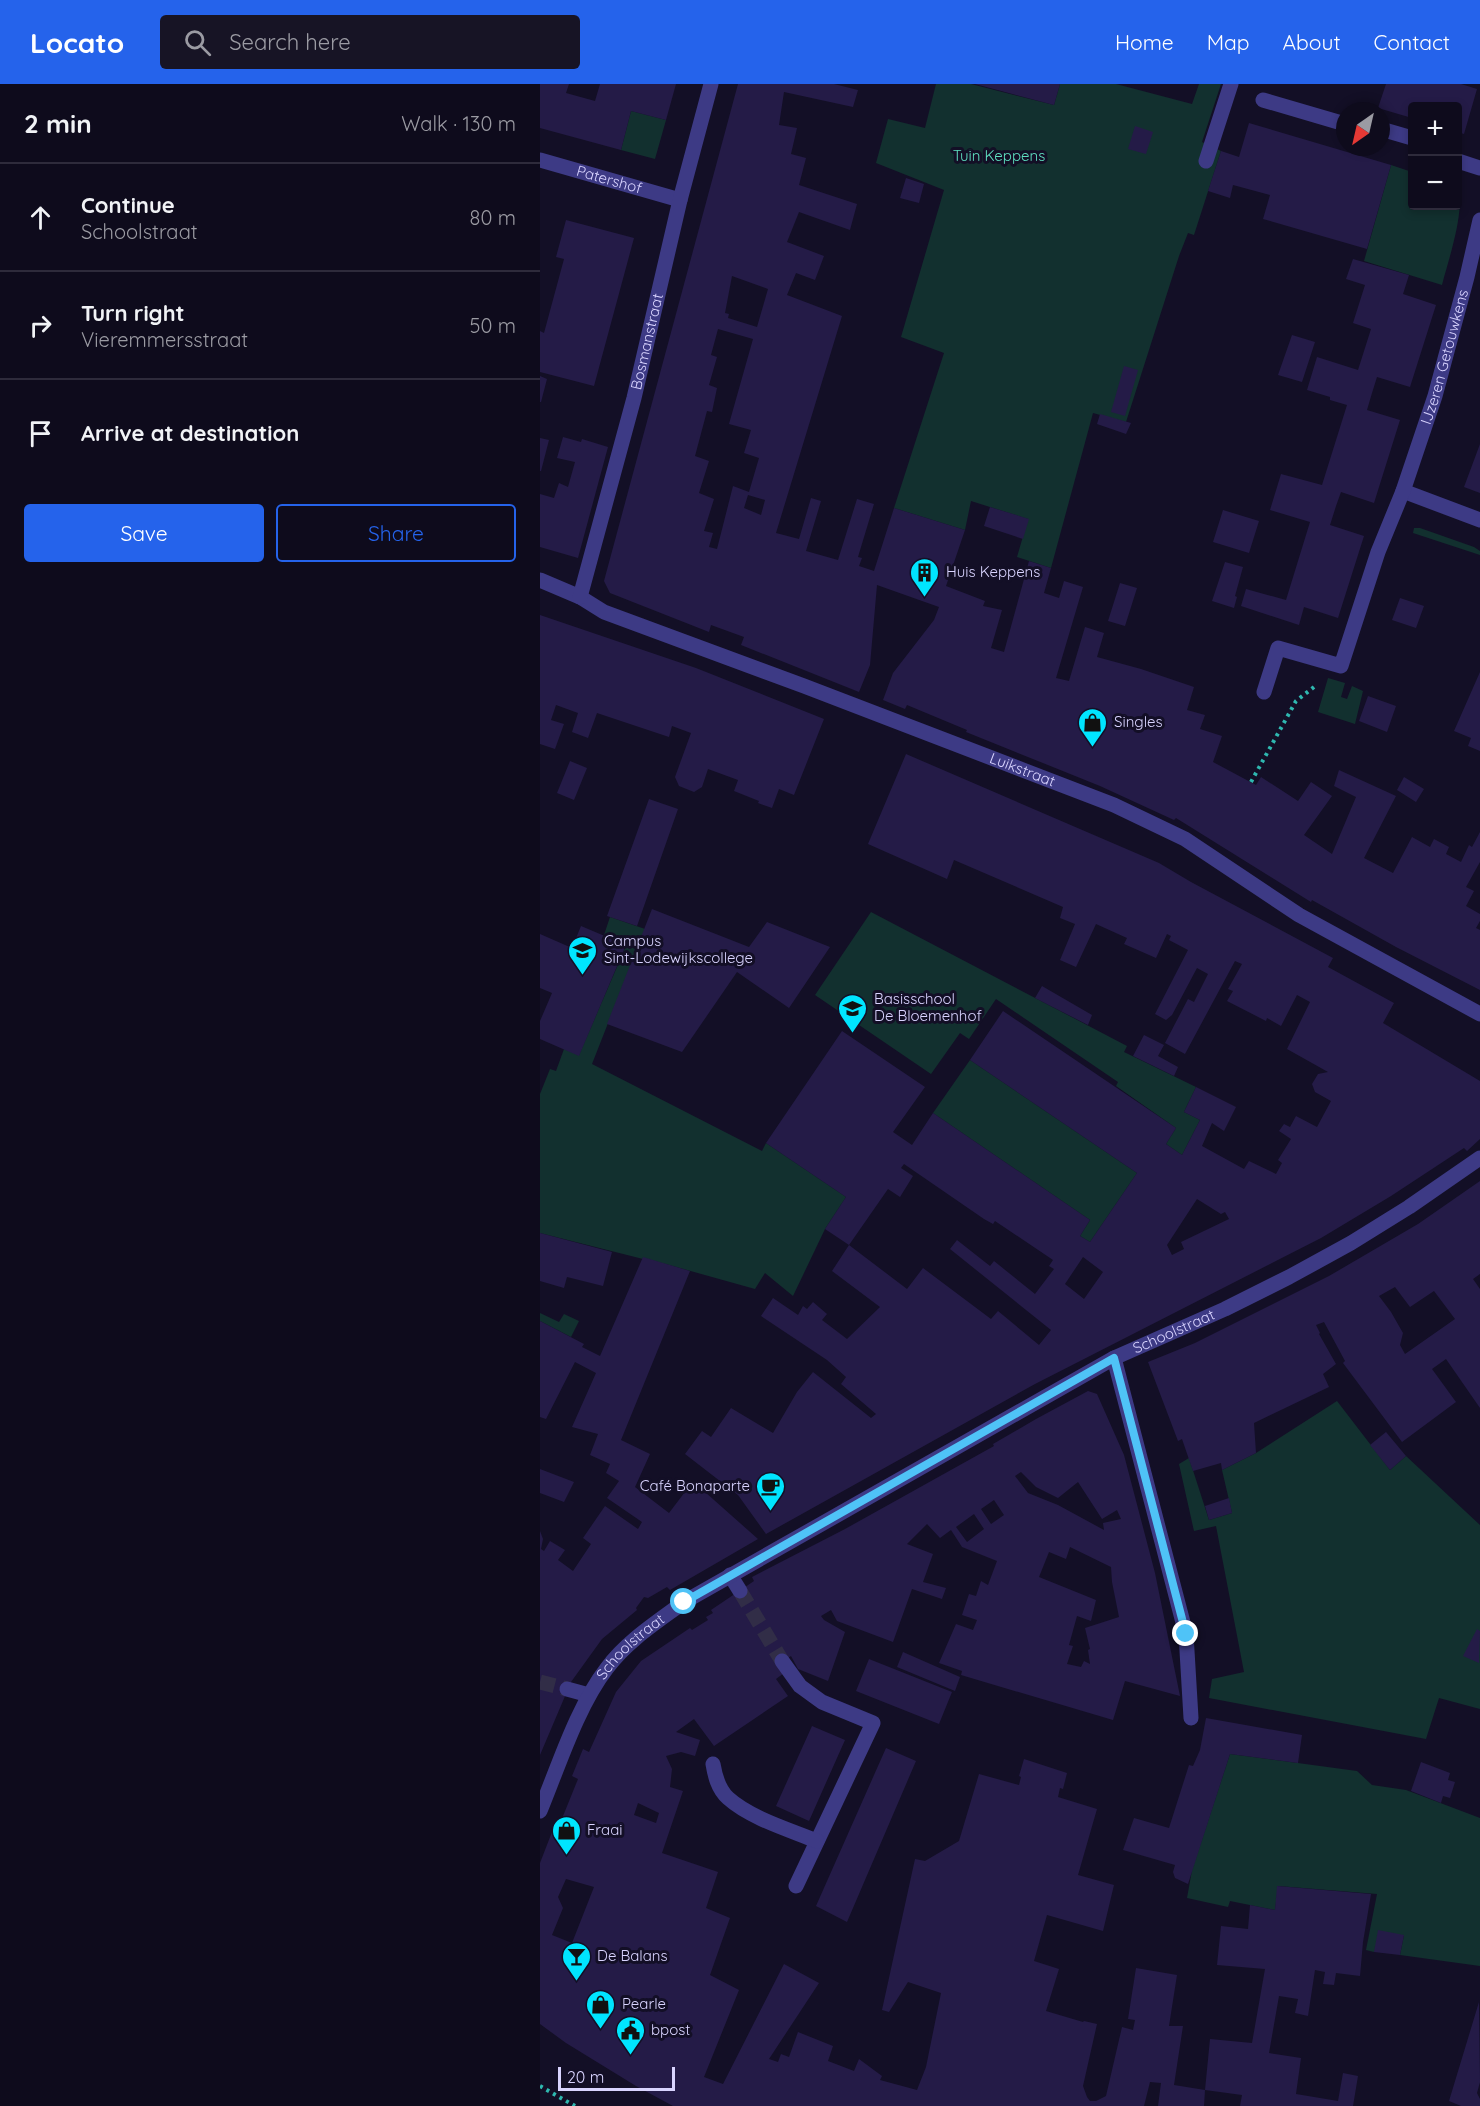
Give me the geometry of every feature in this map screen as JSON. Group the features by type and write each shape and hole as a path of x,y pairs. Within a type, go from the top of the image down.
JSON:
{"street":[{"name":"Bosmanstraat","path":"580,597 634,399 680,200 711,84"},
{"path":"1206,161 1231,84"},
{"path":"1263,100 1336,121"},
{"path":"1390,132 1408,137"},
{"name":"Patershof","path":"540,160 680,200"},
{"path":"1462,162 1480,168"},
{"name":"IJzeren Getouwkens","path":"1341,666 1378,552 1435,396 1480,220"},
{"path":"1402,491 1480,520"},
{"name":"Luikstraat","path":"540,580 580,597 604,612 804,686 1124,810 1185,839 1299,915 1480,1014"},
{"path":"1264,692 1278,648 1341,666"},
{"name":"Schoolstraat","path":"540,1811 589,1695 608,1667 637,1637 684,1602 1114,1358 1225,1309 1289,1277 1409,1208 1480,1158"},
{"path":"1114,1358 1186,1634 1191,1718"},
{"path":"730,1575 740,1591"},
{"path":"782,1661 800,1686 822,1702 873,1722 796,1886"},
{"path":"567,1689 589,1695"},
{"path":"713,1764 716,1780 727,1797 746,1811 817,1841"}],"path":[{"path":"1251,782 1296,701 1341,666"},
{"path":"540,2086 575,2106"}],"green space":[{"name":"Tuin Keppens","path":"936,84 971,84 1054,105 1060,84 1116,84 1192,104 1199,84 1221,84 1202,142 1221,151 1194,235 1188,233 1179,256 1126,422 1093,413 1051,568 1017,557 1028,519 971,501 965,530 894,508 944,353 901,337 944,190 876,163 888,119 925,128"},
{"path":"631,111 666,120 655,159 621,150"},
{"path":"1391,165 1408,171 1408,210 1459,210 1442,285 1364,261"},
{"path":"1414,528 1420,528 1474,547 1480,551 1480,555 1413,533"},
{"path":"1328,678 1345,683 1341,697 1347,699 1352,686 1363,691 1355,724 1318,712"},
{"path":"871,912 1127,1046 1124,1052 1196,1087 1184,1112 1200,1120 1182,1155 1166,1144 1176,1128 1116,1086 1118,1082 996,999 969,1039 960,1033 931,1074 815,995"},
{"path":"610,917 645,929 592,1064 762,1151 766,1143 846,1197 825,1229 793,1296 765,1273 755,1289 644,1258 540,1233 540,1094 550,1069 556,1071 564,1049 579,1055 626,946 604,935"},
{"path":"970,1060 1137,1173 1090,1242 1080,1236 1090,1220 933,1113"},
{"path":"540,1313 559,1322 564,1314 579,1321 571,1337 540,1321"},
{"path":"1337,1401 1390,1470 1406,1456 1480,1525 1480,1709 1439,1698 1426,1739 1209,1698 1212,1679 1244,1672 1216,1526 1194,1531 1179,1464 1189,1458 1209,1520 1232,1513 1222,1470 1256,1453"},
{"path":"1230,1754 1357,1771 1372,1785 1406,1790 1480,1818 1480,1966 1400,1955 1404,1935 1374,1952 1366,1950 1377,1894 1278,1886 1275,1910 1230,1901 1228,1907 1187,1898 1192,1870"}],"building":[{"path":"540,84 569,84 566,93 595,101 600,84 676,84 666,120 631,111 621,150 540,128"},
{"path":"738,84 834,84 858,90 853,107 784,92 779,125 797,128 791,154 806,158 799,185 857,204 850,230 799,212 787,242 824,256 815,280 796,273 787,295 842,316 776,533 799,539 811,498 821,501 806,551 838,560 857,499 874,504 858,557 862,558 859,566 874,571 894,508 965,530 946,586 985,601 983,606 1002,610 991,648 1004,652 1029,561 1051,568 1044,593 1059,598 1064,581 1083,587 1056,678 1069,681 1085,627 1104,633 1097,657 1194,687 1187,710 1205,715 1200,729 1222,736 1213,762 1256,785 1261,777 1298,801 1311,782 1332,796 1304,835 1332,854 1356,797 1334,786 1339,770 1396,796 1364,858 1393,873 1412,837 1430,847 1434,839 1449,847 1446,854 1461,862 1469,845 1472,847 1480,832 1480,862 1466,887 1474,891 1466,906 1480,914 1480,921 1476,928 1480,930 1480,990 1312,900 1311,902 1176,818 1174,820 1100,786 966,732 967,730 907,705 905,709 883,700 893,673 934,620 939,607 877,585 870,665 859,692 741,645 744,637 711,625 709,632 610,593 604,581","holes":["732,276 768,289 757,327 728,318 729,314 725,313","718,329 753,339 729,424 751,430 744,453 759,458 749,492 733,486 717,549 709,547 713,533 704,531 714,499 699,493 709,461 695,456 707,411 712,412 717,388 709,385 717,357 711,355","748,495 765,500 761,515 744,508"]},
{"path":"975,84 1060,84 1054,105"},
{"path":"1386,84 1461,84 1477,89 1464,134 1462,133 1462,102 1408,102 1408,117 1390,112 1390,102 1380,102"},
{"path":"1249,123 1336,149 1336,156 1361,156 1391,165 1367,249 1263,219 1270,195 1233,185 1230,198 1208,191 1221,151 1239,157"},
{"path":"1135,126 1153,132 1146,154 1128,149"},
{"path":"906,178 924,184 919,203 900,198"},
{"path":"566,220 634,238 594,386 540,372 540,331 544,333 564,259 556,257"},
{"path":"1353,259 1409,275 1403,294 1436,305 1410,387 1377,377 1367,410 1400,420 1374,503 1341,492 1330,525 1364,536 1338,618 1304,607 1299,625 1241,606 1246,589 1286,600 1310,522 1270,510 1281,474 1322,485 1347,405 1307,390 1317,357 1358,370 1371,329 1353,323 1365,285 1346,279"},
{"path":"1292,335 1315,342 1302,382 1278,375"},
{"path":"1124,366 1138,370 1125,416 1111,412"},
{"path":"540,376 547,379 541,402 540,402"},
{"path":"1100,414 1131,423 1126,434 1097,424"},
{"path":"563,437 581,442 582,439 608,447 578,558 540,547 540,494 554,498 559,483 568,487 575,462 557,458"},
{"path":"540,438 549,440 541,471 540,471"},
{"path":"1480,444 1480,493 1464,487"},
{"path":"990,507 1029,519 1023,539 984,526"},
{"path":"1223,510 1259,521 1249,553 1213,542"},
{"path":"1225,562 1243,567 1234,608 1212,601"},
{"path":"1120,583 1137,588 1125,626 1108,621"},
{"path":"1400,598 1424,606 1416,628 1392,620"},
{"path":"540,615 696,668 824,719 794,795 779,789 772,808 734,791 738,780 708,769 702,787 694,792 679,786 675,777 691,733 672,726 669,737 597,713 588,738 572,732 578,713 556,705 551,720 564,724 555,749 540,744"},
{"path":"1480,672 1480,751 1468,746 1471,738 1454,731"},
{"path":"1368,696 1396,706 1387,732 1359,721"},
{"path":"906,754 1159,863 1333,958 1328,967 1394,1003 1383,1023 1480,1081 1480,1139 1467,1151 1464,1148 1321,1238 1035,1384 766,1534 738,1495 685,1454 702,1431 711,1437 731,1408 773,1433 797,1392 813,1372 871,1418 876,1414 841,1384 846,1377 827,1360 761,1316 773,1298 798,1315 803,1306 807,1309 813,1302 827,1314 822,1320 847,1339 880,1307 832,1271 849,1245 825,1229 846,1197 766,1143 842,1031 925,1087 893,1132 912,1145 933,1113 1090,1220 1080,1236 1090,1242 1137,1173 970,1060 1003,1011 1176,1128 1166,1144 1182,1155 1200,1120 1184,1112 1196,1087 1236,1107 1224,1131 1212,1123 1202,1146 1244,1169 1249,1161 1276,1174 1282,1163 1278,1160 1291,1139 1279,1131 1284,1124 1290,1127 1296,1116 1317,1127 1331,1101 1315,1092 1312,1084 1318,1074 1328,1072 1287,1049 1310,1002 1297,995 1281,1026 1227,1001 1233,991 1228,989 1242,964 1235,961 1185,1054 1165,1043 1188,999 1194,1002 1208,974 1197,968 1172,1015 1166,1020 1155,1014 1188,950 1169,940 1171,936 1167,934 1156,958 1124,944 1127,938 1096,924 1076,967 1060,960 1075,924 1060,918 1063,907 954,860 947,879 868,844","holes":["904,1164 984,1219 993,1224 995,1221 1053,1260 1049,1266 1054,1269 1035,1294 994,1261 990,1266 957,1240 950,1249 1051,1330 1039,1345 998,1311 991,1319 923,1268 907,1289 849,1245 888,1189 900,1197 913,1176 901,1168","1197,1199 1221,1214 1225,1212 1229,1219 1181,1242 1184,1249 1172,1255 1167,1245","1083,1257 1103,1272 1084,1299 1065,1284"]},
{"path":"570,761 587,768 574,800 557,793"},
{"path":"1404,777 1424,789 1416,802 1397,790"},
{"path":"649,799 678,809 637,926 607,916"},
{"path":"652,909 749,947 767,922 830,947 789,1008 737,972 682,1052 607,1024"},
{"path":"581,926 626,945 579,1056 540,1039 540,1021 552,993 540,988 540,934 572,948"},
{"path":"1042,986 1092,1015 1088,1025 1035,998"},
{"path":"1144,1035 1164,1045 1158,1056 1178,1067 1174,1076 1133,1056"},
{"path":"1480,1181 1480,1274 1473,1279 1480,1289 1480,1408 1446,1359 1432,1369 1456,1402 1402,1442 1343,1363 1345,1361 1324,1322 1316,1325 1336,1364 1323,1374 1329,1387 1254,1423 1256,1453 1222,1470 1221,1463 1193,1471 1182,1439 1178,1441 1148,1362 1195,1343 1329,1276 1418,1224","holes":["1395,1287 1410,1307 1434,1291 1455,1319 1405,1354 1400,1345 1403,1333 1379,1296"]},
{"path":"540,1233 612,1252 603,1286 567,1277 564,1288 540,1281"},
{"path":"643,1257 690,1271 621,1440 650,1454 635,1487 669,1513 691,1484 705,1492 758,1539 670,1590 667,1587 648,1598 644,1597 636,1608 637,1610 602,1639 571,1682 540,1755 540,1531 543,1539 541,1549 544,1551 550,1541 565,1550 558,1560 573,1571 591,1544 583,1538 605,1506 638,1529 642,1522 607,1498 619,1481 606,1473 610,1464 590,1455 598,1434 572,1427 596,1373 575,1362 546,1419 540,1417 540,1321 584,1344 582,1347 600,1356"},
{"path":"1088,1391 1097,1394 1124,1455 1155,1573 1180,1696 1125,1681 1113,1720 961,1675 962,1671 939,1663 956,1624 973,1630 977,1620 962,1615 969,1594 976,1596 981,1581 988,1585 997,1561 962,1547 951,1530 940,1538 927,1524 907,1544 933,1554 923,1582 946,1588 942,1599 912,1589 893,1642 837,1621 831,1610 821,1616 845,1632 828,1681 798,1669 791,1656 778,1665 784,1673 776,1679 788,1696 714,1746 694,1719 676,1732 700,1740 695,1756 681,1752 666,1756 672,1769 670,1787 683,1791 662,1853 718,1872 706,1908 730,1918 710,1975 739,1990 704,2077 723,2084 784,1964 819,1983 769,2059 778,2062 781,2054 789,2057 798,2032 833,2046 828,2061 854,2071 859,2059 882,2076 880,2080 917,2090 926,2067 941,1993 908,1982 889,2012 882,2010 915,1859 925,1861 959,1841 979,1774 1019,1785 1024,1759 1067,1773 1063,1789 1060,1788 1058,1797 1097,1809 1078,1875 1114,1885 1103,1931 1047,1915 1034,1961 1059,1969 1046,2011 1097,2024 1083,2086 1087,2097 1090,2101 1096,2101 1106,2096 1122,2027 1133,2030 1135,2020 1128,2019 1136,1968 1177,1975 1169,2026 1183,2026 1174,2085 1205,2090 1204,2106 1158,2106 1161,2083 1150,2082 1144,2106 673,2106 566,2043 540,2024 540,1863 557,1819 561,1821 578,1779 572,1776 583,1749 589,1752 616,1692 641,1661 690,1628 692,1630 708,1620 706,1617 713,1613 711,1610 754,1581 752,1577 845,1529 994,1446 993,1444","holes":["1021,1472 1036,1487 1058,1498 1078,1482 1102,1519 1117,1510 1121,1519 1103,1523 1104,1530 1058,1505 1028,1493 1015,1476","994,1500 1004,1515 991,1524 981,1509","974,1514 984,1529 967,1542 956,1527","1070,1547 1111,1567 1119,1617 1085,1628 1090,1649 1088,1650 1090,1664 1084,1661 1081,1667 1067,1664 1073,1646 1069,1645 1077,1616 1091,1621 1096,1600 1039,1577 1049,1552 1066,1559","638,1803 659,1813 656,1823 634,1815","566,1879 594,1887 572,1943 552,1935 563,1908 558,1897"]},
{"path":"1386,1432 1406,1456 1390,1470 1370,1445"},
{"path":"540,1469 574,1482 564,1502 540,1493"},
{"path":"1229,1498 1232,1513 1209,1520 1205,1506"},
{"path":"1477,1629 1480,1631 1479,1663 1463,1656"},
{"path":"903,1652 960,1677 955,1691 897,1667"},
{"path":"869,1659 952,1692 939,1724 856,1691"},
{"path":"1206,1718 1302,1735 1298,1763 1230,1754 1188,1884 1175,1878 1173,1872 1175,1865 1123,1850 1134,1818 1169,1828 1189,1765 1193,1766 1200,1750"},
{"path":"812,1726 845,1740 809,1821 776,1806"},
{"path":"886,1748 916,1761 847,1922 816,1906"},
{"path":"1421,1762 1450,1773 1448,1780 1455,1782 1450,1798 1443,1796 1441,1803 1411,1791"},
{"path":"1277,1886 1371,1894 1360,1976 1336,1973 1334,1985 1323,1984 1325,1972 1315,1970 1308,2016 1295,2013 1298,1999 1279,1996 1269,2053 1301,2058 1296,2094 1338,2101 1343,2073 1358,2076 1353,2106 1240,2106 1242,2095 1205,2090 1210,2039 1252,2043 1265,1969 1217,1965 1221,1926 1248,1929 1250,1905 1275,1910"},
{"path":"1378,1930 1404,1935 1400,1955 1374,1952"},
{"path":"1479,2002 1480,2082 1477,2093 1480,2106 1461,2106 1449,2101"}],"tunnel":[{"path":"740,1591 782,1661"},
{"path":"540,1682 567,1689"}],"place":[{"name":"Huis Keppens","path":"925,598"},
{"name":"Singles","path":"1093,748"},
{"name":"Campus Sint-Lodewijkscollege","path":"583,976"},
{"name":"Basisschool De Bloemenhof","path":"853,1034"},
{"name":"Café Bonaparte","path":"771,1512"},
{"name":"Fraai","path":"566,1856"},
{"name":"De Balans","path":"576,1982"},
{"name":"Pearle","path":"601,2030"},
{"name":"bpost","path":"630,2056"}],"route":[{"path":"684,1602 1114,1358 1186,1634"}]}
